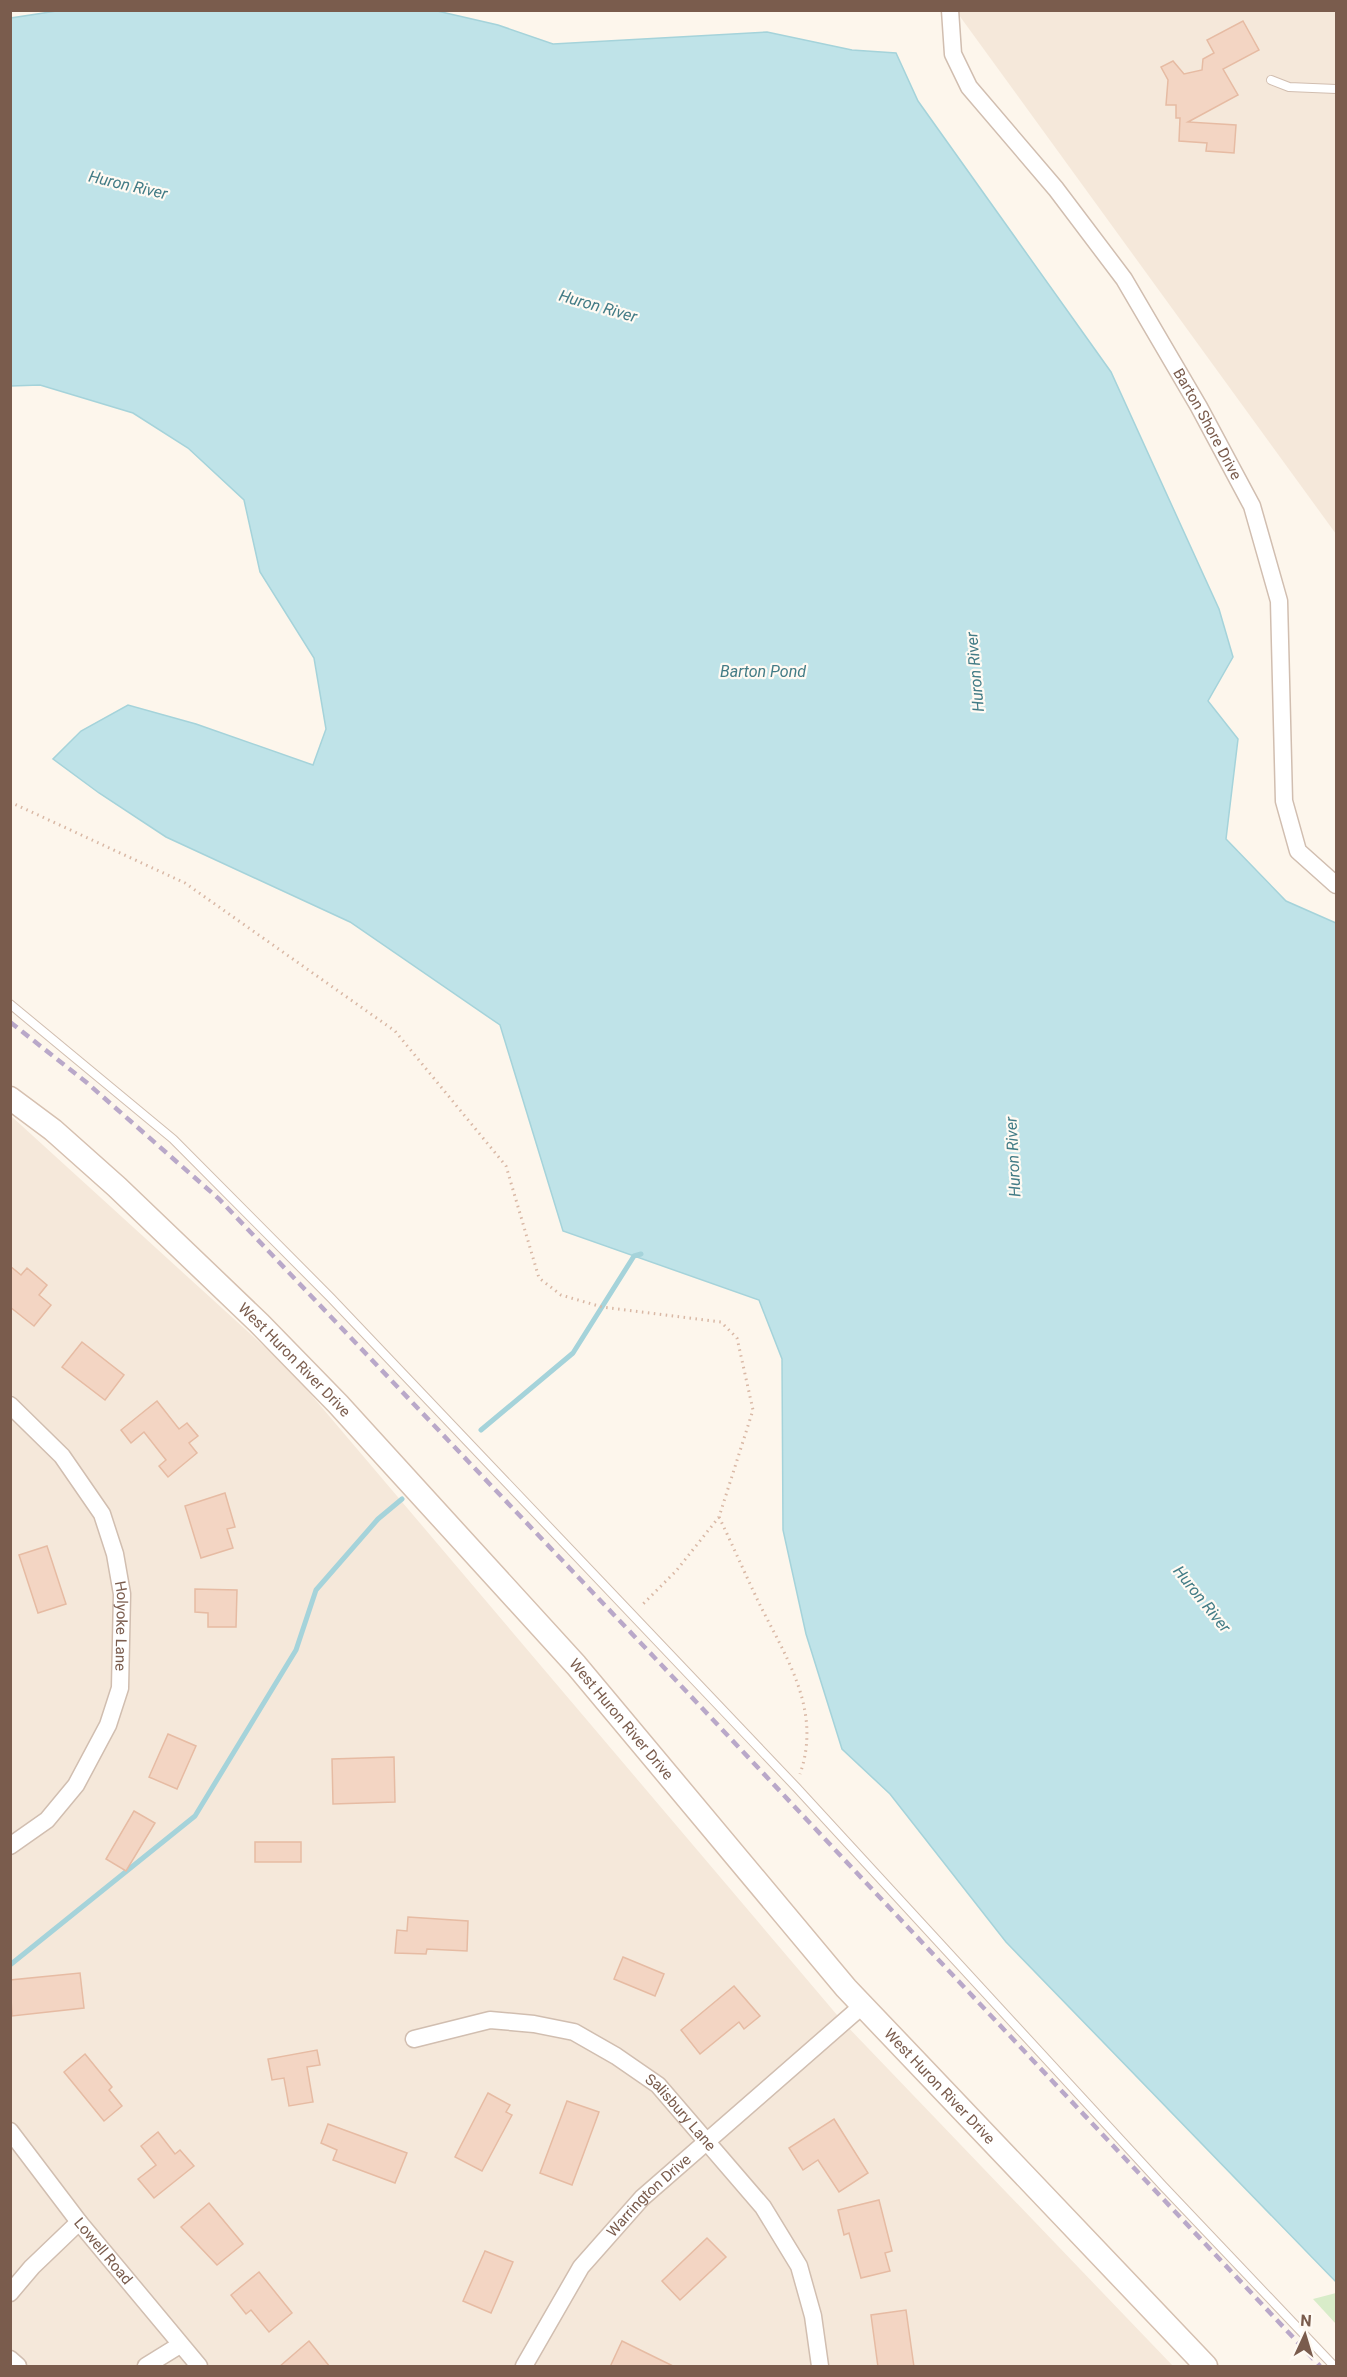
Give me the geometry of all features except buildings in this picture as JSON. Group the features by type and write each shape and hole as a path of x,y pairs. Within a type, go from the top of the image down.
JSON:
{"street":[{"name":"Barton Shore Drive","path":"950,10 953,54 969,87 1056,189 1124,279 1199,407 1252,506 1279,601 1284,801 1298,851 1336,885"},
{"name":"West Huron River Drive","path":"10,1098 53,1130 117,1187 259,1323 338,1404 576,1665 862,2006 1206,2367"},
{"name":"Holyoke Lane","path":"10,1405 62,1456 102,1514 115,1554 122,1594 120,1688 108,1725 76,1785 47,1820 10,1846"},
{"name":"Warrington Drive","path":"524,2367 581,2267 642,2198 862,2006"},
{"name":"Salisbury Lane","path":"414,2039 490,2020 534,2024 574,2032 616,2056 658,2085 763,2207 799,2266 813,2316 820,2367"},
{"name":"Lowell Road","path":"10,2131 79,2222 200,2367"},
{"path":"10,2294 32,2267 79,2222"},
{"path":"146,2367 180,2345"},
{"path":"10,2359 18,2367"}],"lane":[{"path":"1271,80 1289,87 1336,89"},
{"path":"10,1004 173,1140 331,1298 795,1787 1163,2186 1334,2367"}],"path":[{"path":"10,802 185,883 395,1030 506,1166 539,1278 561,1296 602,1307 721,1322 737,1338 753,1410 719,1517 676,1571 632,1615"},
{"path":"719,1517 799,1680 806,1720 806,1757 795,1787"}],"shaded area":[{"path":"956,11 1336,11 1336,534"},
{"path":"10,1115 291,1371 843,2022 1173,2366 11,2366"}],"green space":[{"path":"1336,2293 1336,2324 1313,2299"}],"water":[{"name":"Barton Pond","path":"63,10 433,10 498,25 553,44 767,32 852,50 896,53 918,101 1111,372 1219,609 1233,657 1208,701 1238,739 1226,839 1286,901 1336,923 1336,2282 1006,1942 890,1794 842,1749 806,1634 783,1530 782,1359 759,1300 563,1231 500,1025 350,922 166,837 99,793 53,759 81,731 128,705 196,724 313,765 326,729 314,658 260,572 244,500 188,448 133,413 40,385 11,386 11,18"}],"waterway":[{"path":"481,1430 573,1353 634,1256 641,1254"},
{"path":"10,1965 195,1816 296,1650 316,1590 378,1519 402,1499"}],"railway":[{"path":"10,1022 86,1082 219,1199 654,1657 1320,2366"}],"water label":[{"name":"Huron River","path":"128,185"},
{"name":"Huron River","path":"598,306"},
{"name":"Huron River","path":"975,672"},
{"name":"Huron River","path":"1013,1157"},
{"name":"Huron River","path":"1202,1599"}]}
